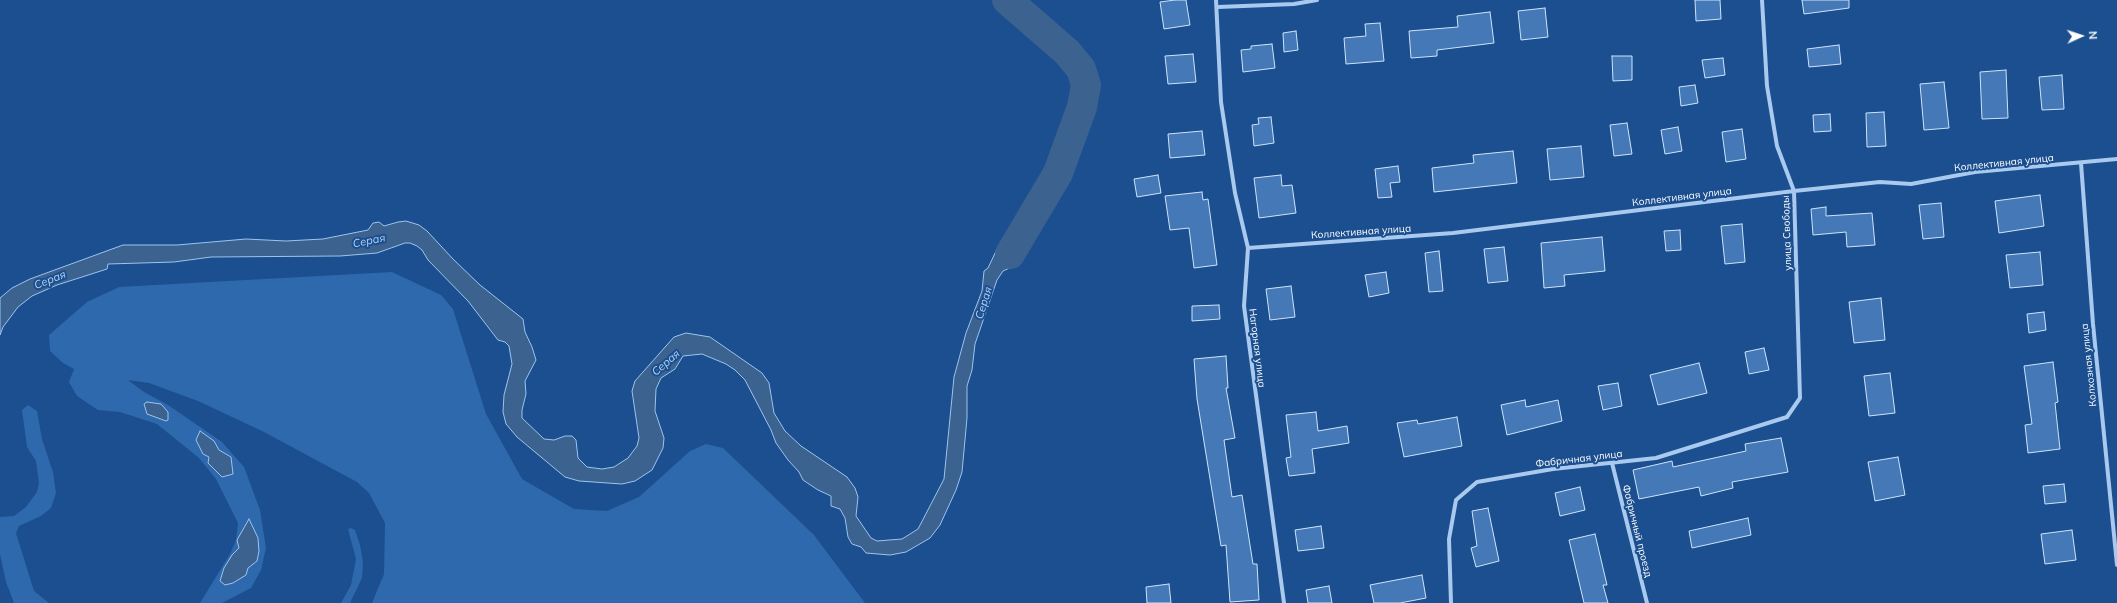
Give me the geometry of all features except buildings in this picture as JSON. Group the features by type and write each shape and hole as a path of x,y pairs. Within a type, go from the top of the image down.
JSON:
{"street":[{"name":"Нагорная улица","path":"1216,0 1218,6 1221,102 1235,193 1248,248 1244,306 1284,603"},
{"path":"1218,6 1294,4 1317,0"},
{"name":"улица Свободы","path":"1762,0 1767,86 1777,146 1794,191 1800,398"},
{"name":"Коллективная улица","path":"1248,248 1453,233 1794,191 1880,182 1911,184 1975,172 2117,159"},
{"name":"Колхозная улица","path":"2081,163 2094,331 2117,565"},
{"name":"Фабричная улица","path":"1450,603 1449,539 1456,500 1477,482 1552,469 1656,458 1787,417 1800,398"},
{"name":"Фабричный проезд","path":"1612,463 1647,603"}],"shaded area":[{"path":"392,272 441,295 453,309 486,414 522,479 574,509 607,511 639,497 690,451 706,444 723,448 814,535 865,603 372,603 384,574 385,523 369,493 357,482 262,431 198,401 149,383 128,380 144,392 168,405 222,442 244,467 260,510 266,548 261,570 251,588 222,603 200,603 230,554 236,540 238,523 216,479 199,458 157,424 120,412 98,410 77,396 69,382 74,369 63,363 50,351 49,335 87,302 119,287"},
{"path":"28,405 37,411 42,439 53,472 56,493 51,508 41,516 19,526 16,533 34,591 49,603 14,603 6,582 0,554 0,517 14,516 26,507 37,492 39,483 36,461 27,447 22,410"},
{"path":"351,528 355,530 360,545 363,562 362,578 350,603 341,603 351,585 356,559 348,529"}],"water":[{"path":"1024,215 1037,221 1014,266 1003,271 997,280 975,344 972,370 967,386 967,418 962,472 956,490 940,525 930,538 906,552 890,555 866,553 861,547 852,544 848,537 845,518 840,509 831,506 831,496 818,490 803,480 799,472 788,460 776,443 771,430 745,380 735,370 726,364 702,354 683,356 675,369 661,378 656,389 655,411 664,438 663,448 652,470 635,481 622,484 579,481 565,477 517,437 506,424 503,412 504,395 512,364 509,346 505,342 498,340 468,301 428,260 422,250 410,243 405,243 377,253 340,256 211,257 174,262 108,264 107,269 57,285 32,296 18,307 3,327 0,335 0,298 12,288 30,279 123,245 177,245 246,239 286,241 323,239 368,230 373,223 379,222 384,226 406,221 419,225 427,231 480,285 523,319 525,332 536,360 525,381 526,394 522,410 522,418 544,439 554,440 565,436 572,436 576,440 578,458 587,467 602,469 614,467 628,458 637,446 639,438 632,391 635,381 674,337 686,333 710,337 762,373 769,383 774,413 785,431 801,446 847,477 855,488 858,497 856,516 871,538 877,541 902,539 918,529 944,479 954,377 966,333 982,291 984,271 988,268 997,249 1007,245 1013,237"},
{"path":"147,402 161,404 168,412 168,420 166,421 147,414 144,404"},
{"path":"200,431 214,441 219,450 231,457 233,474 222,477 208,463 209,457 203,454 196,440"},
{"path":"249,519 258,538 259,551 257,561 248,568 246,575 233,583 225,585 220,581 224,568 232,555 239,548 237,540"}],"waterway":[{"name":"Серая","path":"1007,0 1067,52 1081,69 1086,85 1082,107 1058,173 1010,254"}]}
